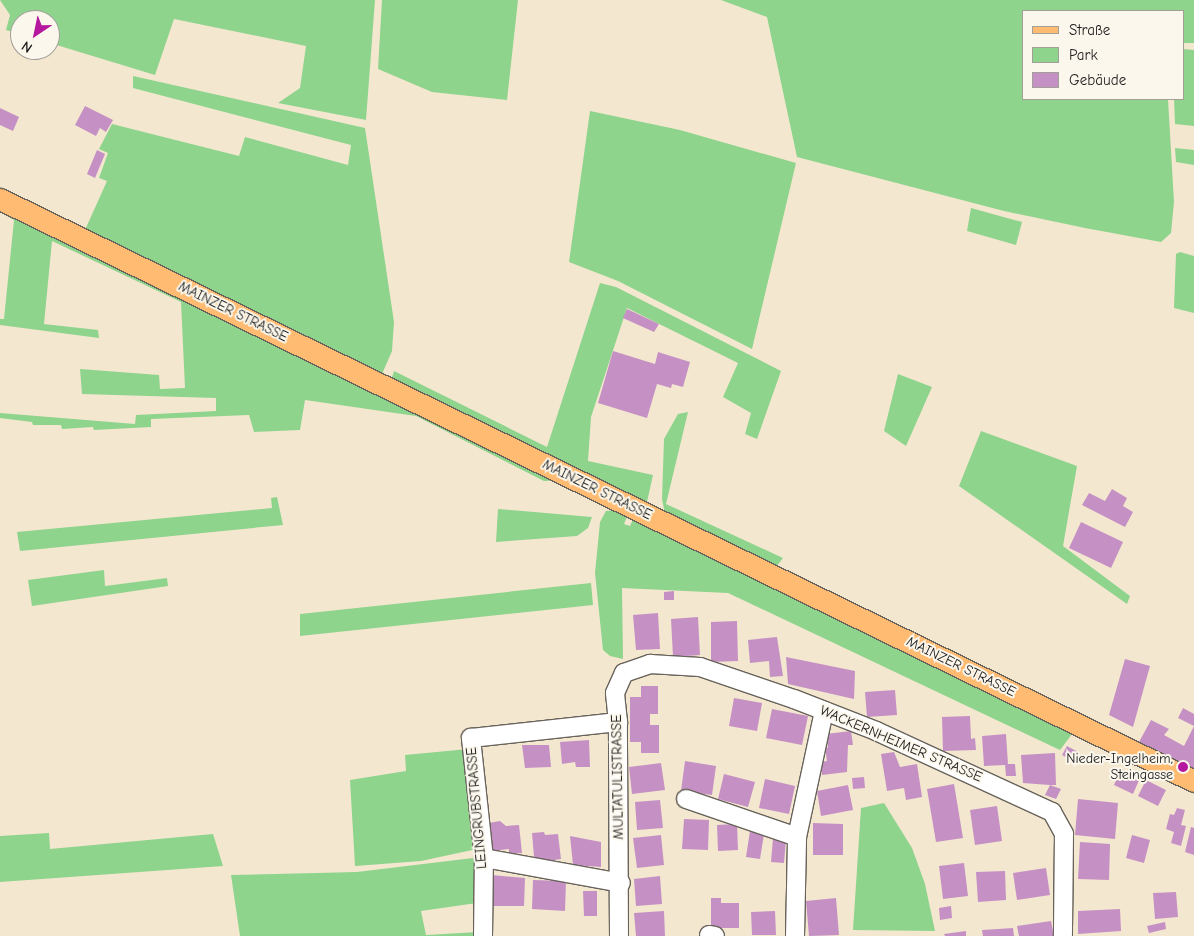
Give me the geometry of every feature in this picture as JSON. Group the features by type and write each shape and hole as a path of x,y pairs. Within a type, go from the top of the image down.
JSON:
{"main road":[{"name":"MAINZER STRASSE","path":"0,199 1194,781"}],"street":[{"name":"WACKERNHEIMER STRASSE","path":"624,672 650,664 700,667 876,730 1052,812 1064,834 1063,936"},
{"name":"MULTATULISTRASSE","path":"619,936 621,883 618,722 615,693 624,672"},
{"path":"795,936 797,837 824,711"},
{"name":"LEINGRUBSTRASSE","path":"483,936 484,858 471,738 618,722"},
{"path":"686,799 797,837"},
{"path":"484,858 621,883"}],"green space":[{"path":"0,0 375,0 366,120 278,103 300,88 306,46 174,19 155,75 60,46 60,10 10,10 10,15"},
{"path":"382,0 518,0 507,100 432,92 378,69"},
{"path":"721,0 1194,0 1194,43 1184,43 1184,10 1022,10 1022,100 1168,100 1174,202 1171,233 1161,242 1085,228 1004,211 797,157 767,17"},
{"path":"10,15 10,31 6,30"},
{"path":"1184,49 1194,50 1194,126 1175,124 1174,100 1184,100"},
{"path":"133,76 365,128 394,322 392,351 382,374 85,230 107,181 99,178 108,153 99,149 112,124 239,156 245,137 348,165 351,145 133,88"},
{"path":"590,111 680,130 796,163 752,349 618,281 569,262"},
{"path":"1175,148 1194,150 1194,165 1176,162"},
{"path":"0,206 563,480 544,481 416,416 305,400 300,430 254,432 249,415 151,419 151,427 94,430 93,427 62,429 61,425 33,425 32,422 0,418 0,413 135,424 136,415 216,411 216,398 82,394 80,369 159,375 160,389 185,388 181,302 52,241 44,324 98,330 99,338 0,325 0,319 4,319 14,220 0,212"},
{"path":"971,208 1022,222 1016,245 967,231"},
{"path":"1180,252 1194,256 1194,313 1174,308 1176,254"},
{"path":"600,283 616,287 781,371 757,439 745,434 751,413 723,397 738,363 627,308 591,417 588,461 653,475 647,502 391,381 394,371 547,447"},
{"path":"898,374 932,387 906,446 884,431"},
{"path":"688,412 666,504 783,558 776,567 665,514 662,499 664,439 678,414"},
{"path":"981,431 1077,466 1063,546 1130,596 1127,604 959,486"},
{"path":"277,497 283,525 20,551 17,532 272,508 271,498"},
{"path":"498,509 592,517 588,528 577,536 496,542"},
{"path":"617,510 628,514 624,524 630,526 634,517 773,582 1072,734 1060,750 728,593 622,588 623,659 610,656 603,650 595,573 600,522 606,511"},
{"path":"104,570 105,586 167,578 168,586 32,606 28,580"},
{"path":"591,583 593,605 300,636 300,614"},
{"path":"468,749 477,849 421,861 355,866 350,780 406,771 405,755"},
{"path":"884,803 912,848 925,884 935,931 853,930 861,808"},
{"path":"49,833 50,849 213,834 223,866 0,882 0,836"},
{"path":"473,858 479,865 477,903 421,911 426,935 478,932 478,936 240,936 231,875 357,872"}],"building":[{"path":"85,106 113,120 106,132 100,128 96,136 75,125"},
{"path":"0,108 19,117 13,131 0,125"},
{"path":"97,150 105,154 95,178 87,174"},
{"path":"627,309 659,324 654,332 623,318"},
{"path":"613,351 655,364 658,352 690,362 683,387 672,384 671,388 657,384 647,418 598,403"},
{"path":"1112,489 1127,498 1123,506 1133,512 1125,527 1082,505 1089,493 1105,501"},
{"path":"1081,522 1123,542 1111,568 1069,548"},
{"path":"674,591 674,600 664,600 664,592"},
{"path":"658,613 660,649 636,650 633,615"},
{"path":"698,617 700,655 673,657 671,619"},
{"path":"737,621 738,661 711,662 711,622"},
{"path":"777,637 783,676 770,677 769,661 750,663 748,640"},
{"path":"786,657 855,671 854,699 788,684"},
{"path":"1125,659 1150,666 1133,727 1109,715"},
{"path":"641,686 658,686 658,714 650,714 650,725 659,725 659,753 641,753 641,742 630,742 630,697 641,697"},
{"path":"895,690 897,715 867,717 865,692"},
{"path":"734,698 762,703 757,731 729,726"},
{"path":"1183,708 1194,714 1194,726 1178,718"},
{"path":"772,709 808,716 802,745 766,738"},
{"path":"970,716 971,739 975,738 976,750 943,751 942,717"},
{"path":"1151,720 1169,729 1164,735 1184,746 1194,726 1194,769 1139,742"},
{"path":"851,731 853,745 848,745 847,772 822,775 821,762 827,761 825,748 828,748 826,734"},
{"path":"1006,734 1008,764 1015,764 1016,776 1006,776 1005,765 984,766 982,736"},
{"path":"589,740 590,767 576,767 575,762 562,764 560,742"},
{"path":"522,745 549,745 551,767 525,768"},
{"path":"1067,746 1078,752 1073,761 1062,755"},
{"path":"894,752 900,767 917,764 922,797 906,800 904,788 887,791 881,754"},
{"path":"1055,753 1056,785 1023,783 1021,755"},
{"path":"685,761 716,766 712,795 681,791"},
{"path":"661,763 665,790 632,794 629,767"},
{"path":"1121,769 1140,778 1133,794 1114,785"},
{"path":"724,774 755,782 748,807 718,799"},
{"path":"864,777 865,788 853,789 852,778"},
{"path":"765,779 795,786 789,814 759,808"},
{"path":"1146,780 1166,790 1158,806 1138,796"},
{"path":"954,784 963,838 936,842 927,789"},
{"path":"848,785 853,810 821,816 817,791"},
{"path":"1050,785 1061,789 1056,799 1045,795"},
{"path":"1078,799 1118,803 1115,839 1075,835"},
{"path":"660,800 663,828 637,830 635,802"},
{"path":"997,806 1002,841 975,845 970,810"},
{"path":"1177,808 1185,810 1181,825 1186,826 1181,846 1171,843 1174,832 1166,829 1170,814 1174,815"},
{"path":"684,819 709,820 708,850 682,849"},
{"path":"500,821 506,826 519,825 522,853 509,854 509,849 492,851 489,823"},
{"path":"813,823 843,824 843,855 813,855"},
{"path":"737,824 738,850 718,851 717,825"},
{"path":"1191,827 1194,828 1194,855 1185,852"},
{"path":"750,831 764,834 760,859 746,857"},
{"path":"544,832 545,835 558,834 561,859 548,861 534,857 532,833"},
{"path":"661,835 664,865 637,868 633,838"},
{"path":"1132,835 1150,840 1144,863 1126,858"},
{"path":"570,836 601,842 601,867 573,865"},
{"path":"773,838 786,839 784,863 771,862"},
{"path":"1080,842 1110,844 1109,880 1078,879"},
{"path":"964,863 968,896 943,899 939,866"},
{"path":"1046,868 1050,895 1017,900 1013,873"},
{"path":"1005,871 1006,900 978,902 976,872"},
{"path":"492,875 525,878 524,906 492,906"},
{"path":"660,876 662,904 636,906 634,879"},
{"path":"533,880 566,881 565,911 532,909"},
{"path":"583,891 597,891 597,916 584,916"},
{"path":"1176,892 1178,917 1155,919 1153,893"},
{"path":"711,898 721,898 721,903 739,903 739,928 711,928"},
{"path":"836,898 839,935 809,936 806,901"},
{"path":"951,906 952,918 940,920 939,908"},
{"path":"1120,909 1121,931 1078,934 1078,911"},
{"path":"664,911 665,936 636,936 634,913"},
{"path":"775,911 776,935 752,935 751,912"},
{"path":"1051,921 1054,936 1019,936 1017,926"},
{"path":"1165,922 1166,929 1149,933 1147,926"},
{"path":"1013,928 1014,936 983,936 982,930"},
{"path":"966,931 966,936 945,936 944,934"}],"place":[{"name":"Nieder-Ingelheim, Steingasse","path":"1183,767"}]}
